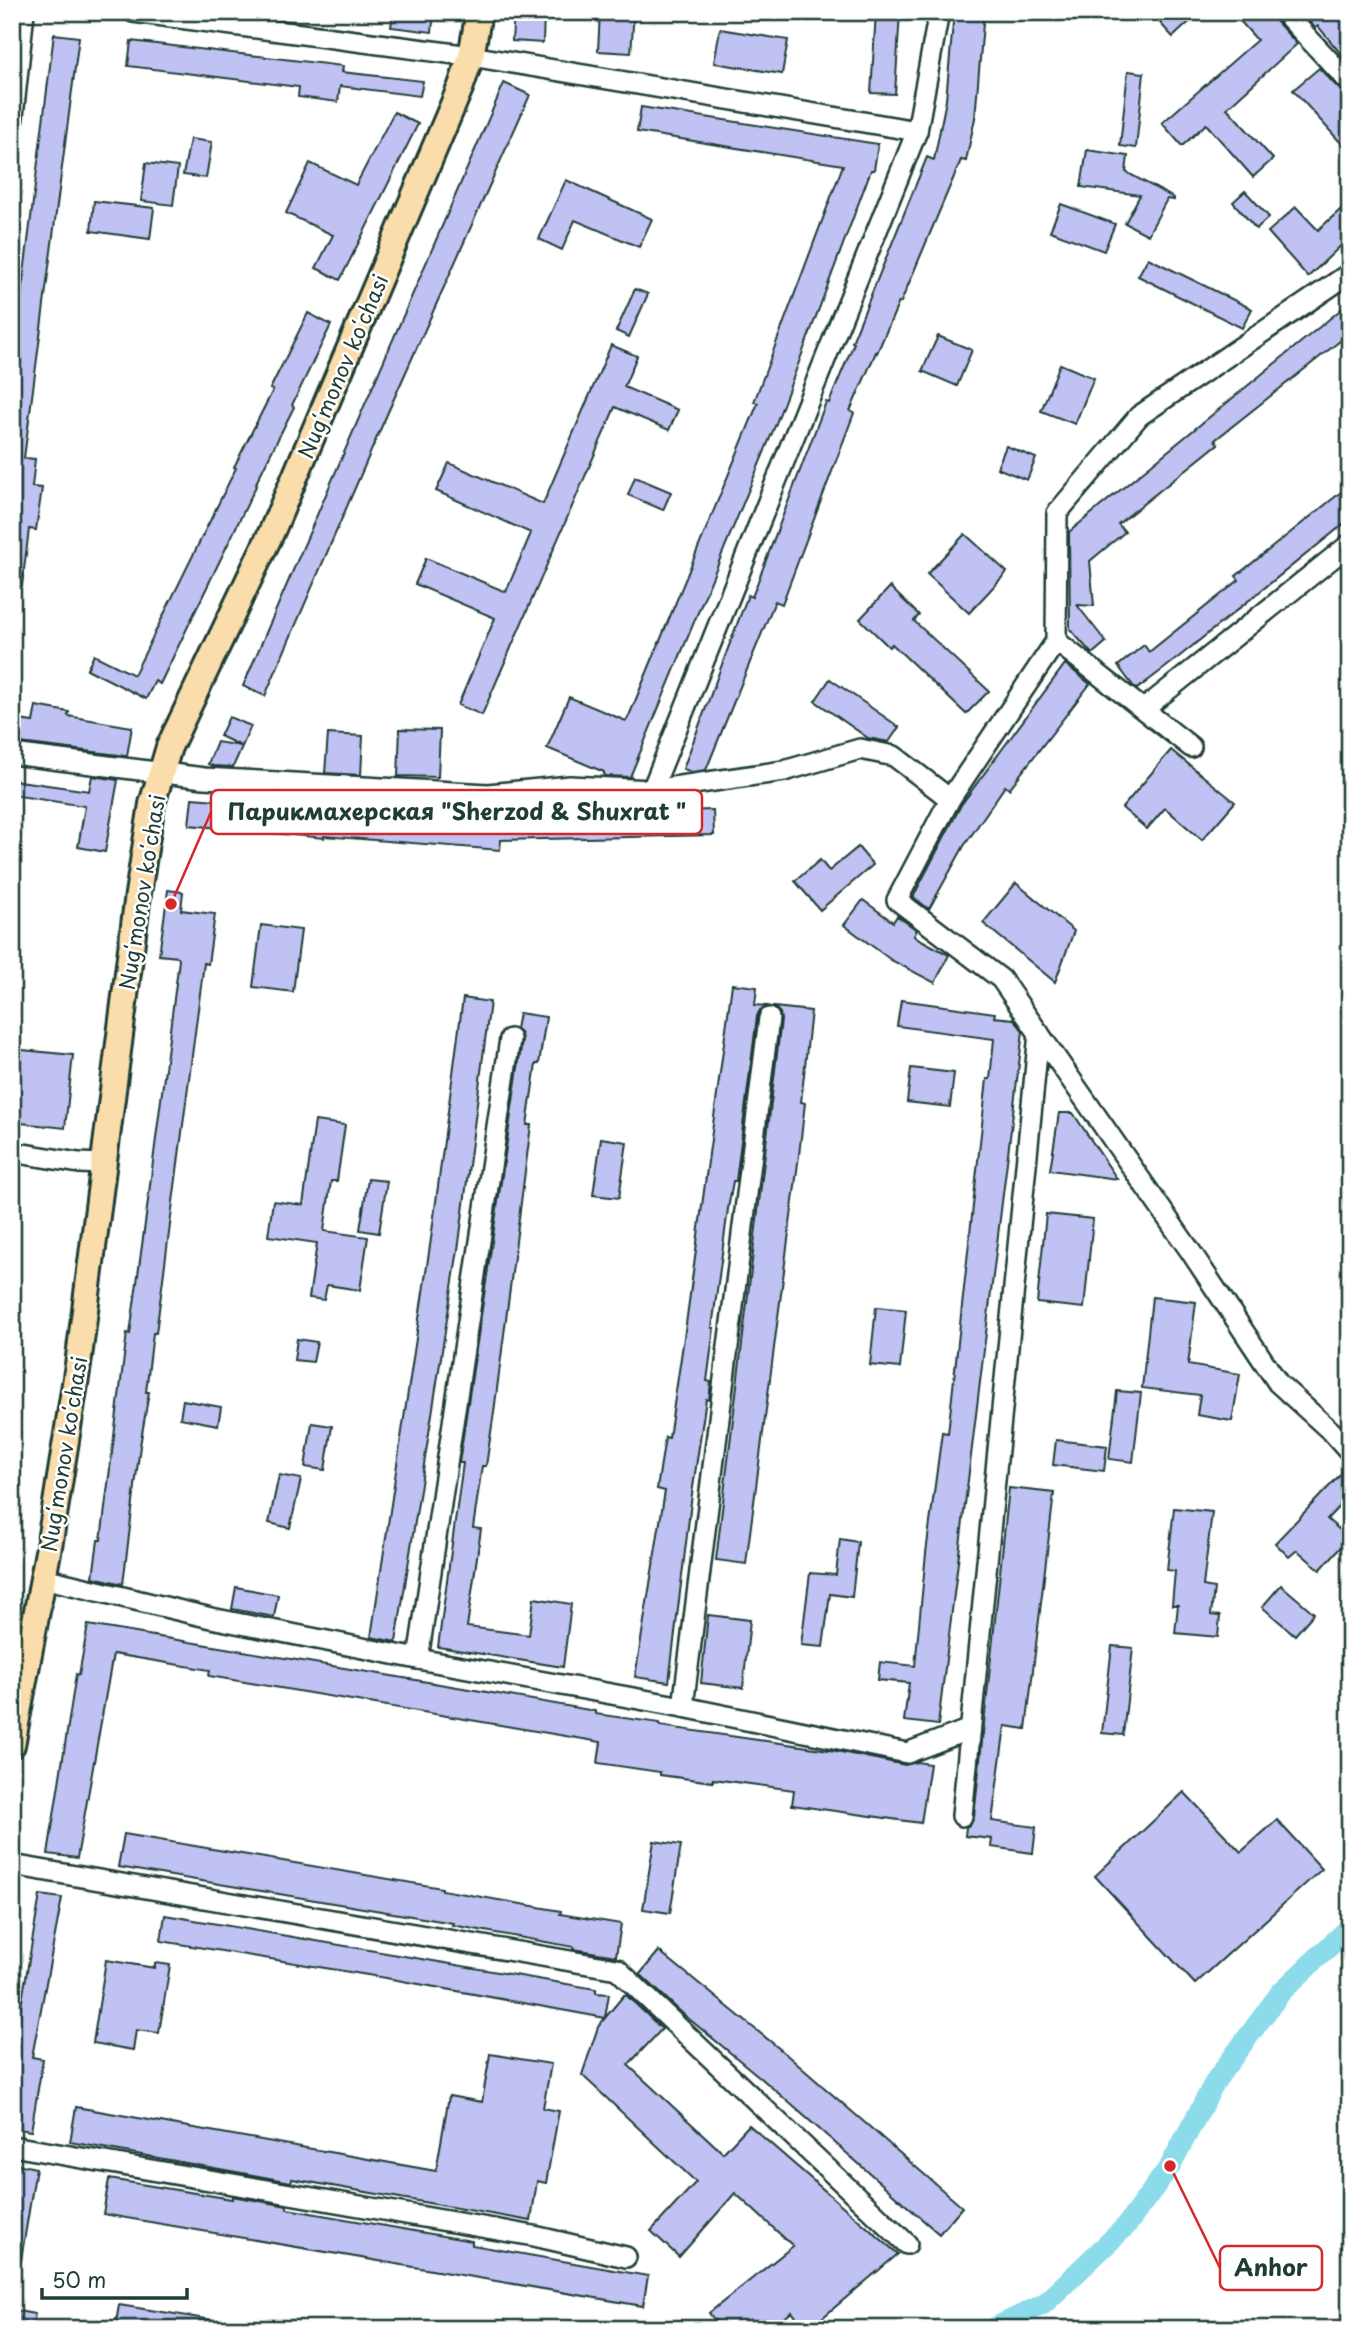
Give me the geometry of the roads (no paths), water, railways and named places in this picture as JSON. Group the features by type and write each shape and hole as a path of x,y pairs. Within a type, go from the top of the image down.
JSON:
{"main road":[{"name":"Nugʻmonov koʻchasi","path":"12,1745 78,1365 144,847 160,774 183,715 272,531 461,86 480,12"}],"street":[{"path":"12,126 24,12"},
{"path":"133,12 471,55 917,131"},
{"path":"652,790 917,131 939,12"},
{"path":"1284,12 1350,83"},
{"path":"1350,273 1139,416 1057,513 1056,641 950,799 897,900 1000,979 1040,1033 1278,1383 1350,1452"},
{"path":"1144,709 1350,544"},
{"path":"1056,641 1191,747"},
{"path":"12,754 160,774 488,794 570,786 652,790 784,771 860,749 894,756 950,799"},
{"path":"683,1707 769,1018"},
{"path":"962,1816 1040,1033"},
{"path":"418,1659 510,1039"},
{"path":"12,1152 79,1163 103,1164"},
{"path":"43,1578 211,1618 683,1707 906,1754 971,1730"},
{"path":"12,1865 617,1969 907,2244"},
{"path":"12,2146 534,2236 625,2256"}],"waterway":[{"path":"992,2329 1044,2304 1126,2226 1170,2166 1216,2080 1281,1992 1350,1927"}],"place":[{"name":"Парикмахерская \"Sherzod & Shuxrat \"","path":"171,904"},
{"name":"Anhor","path":"1170,2166"}]}
